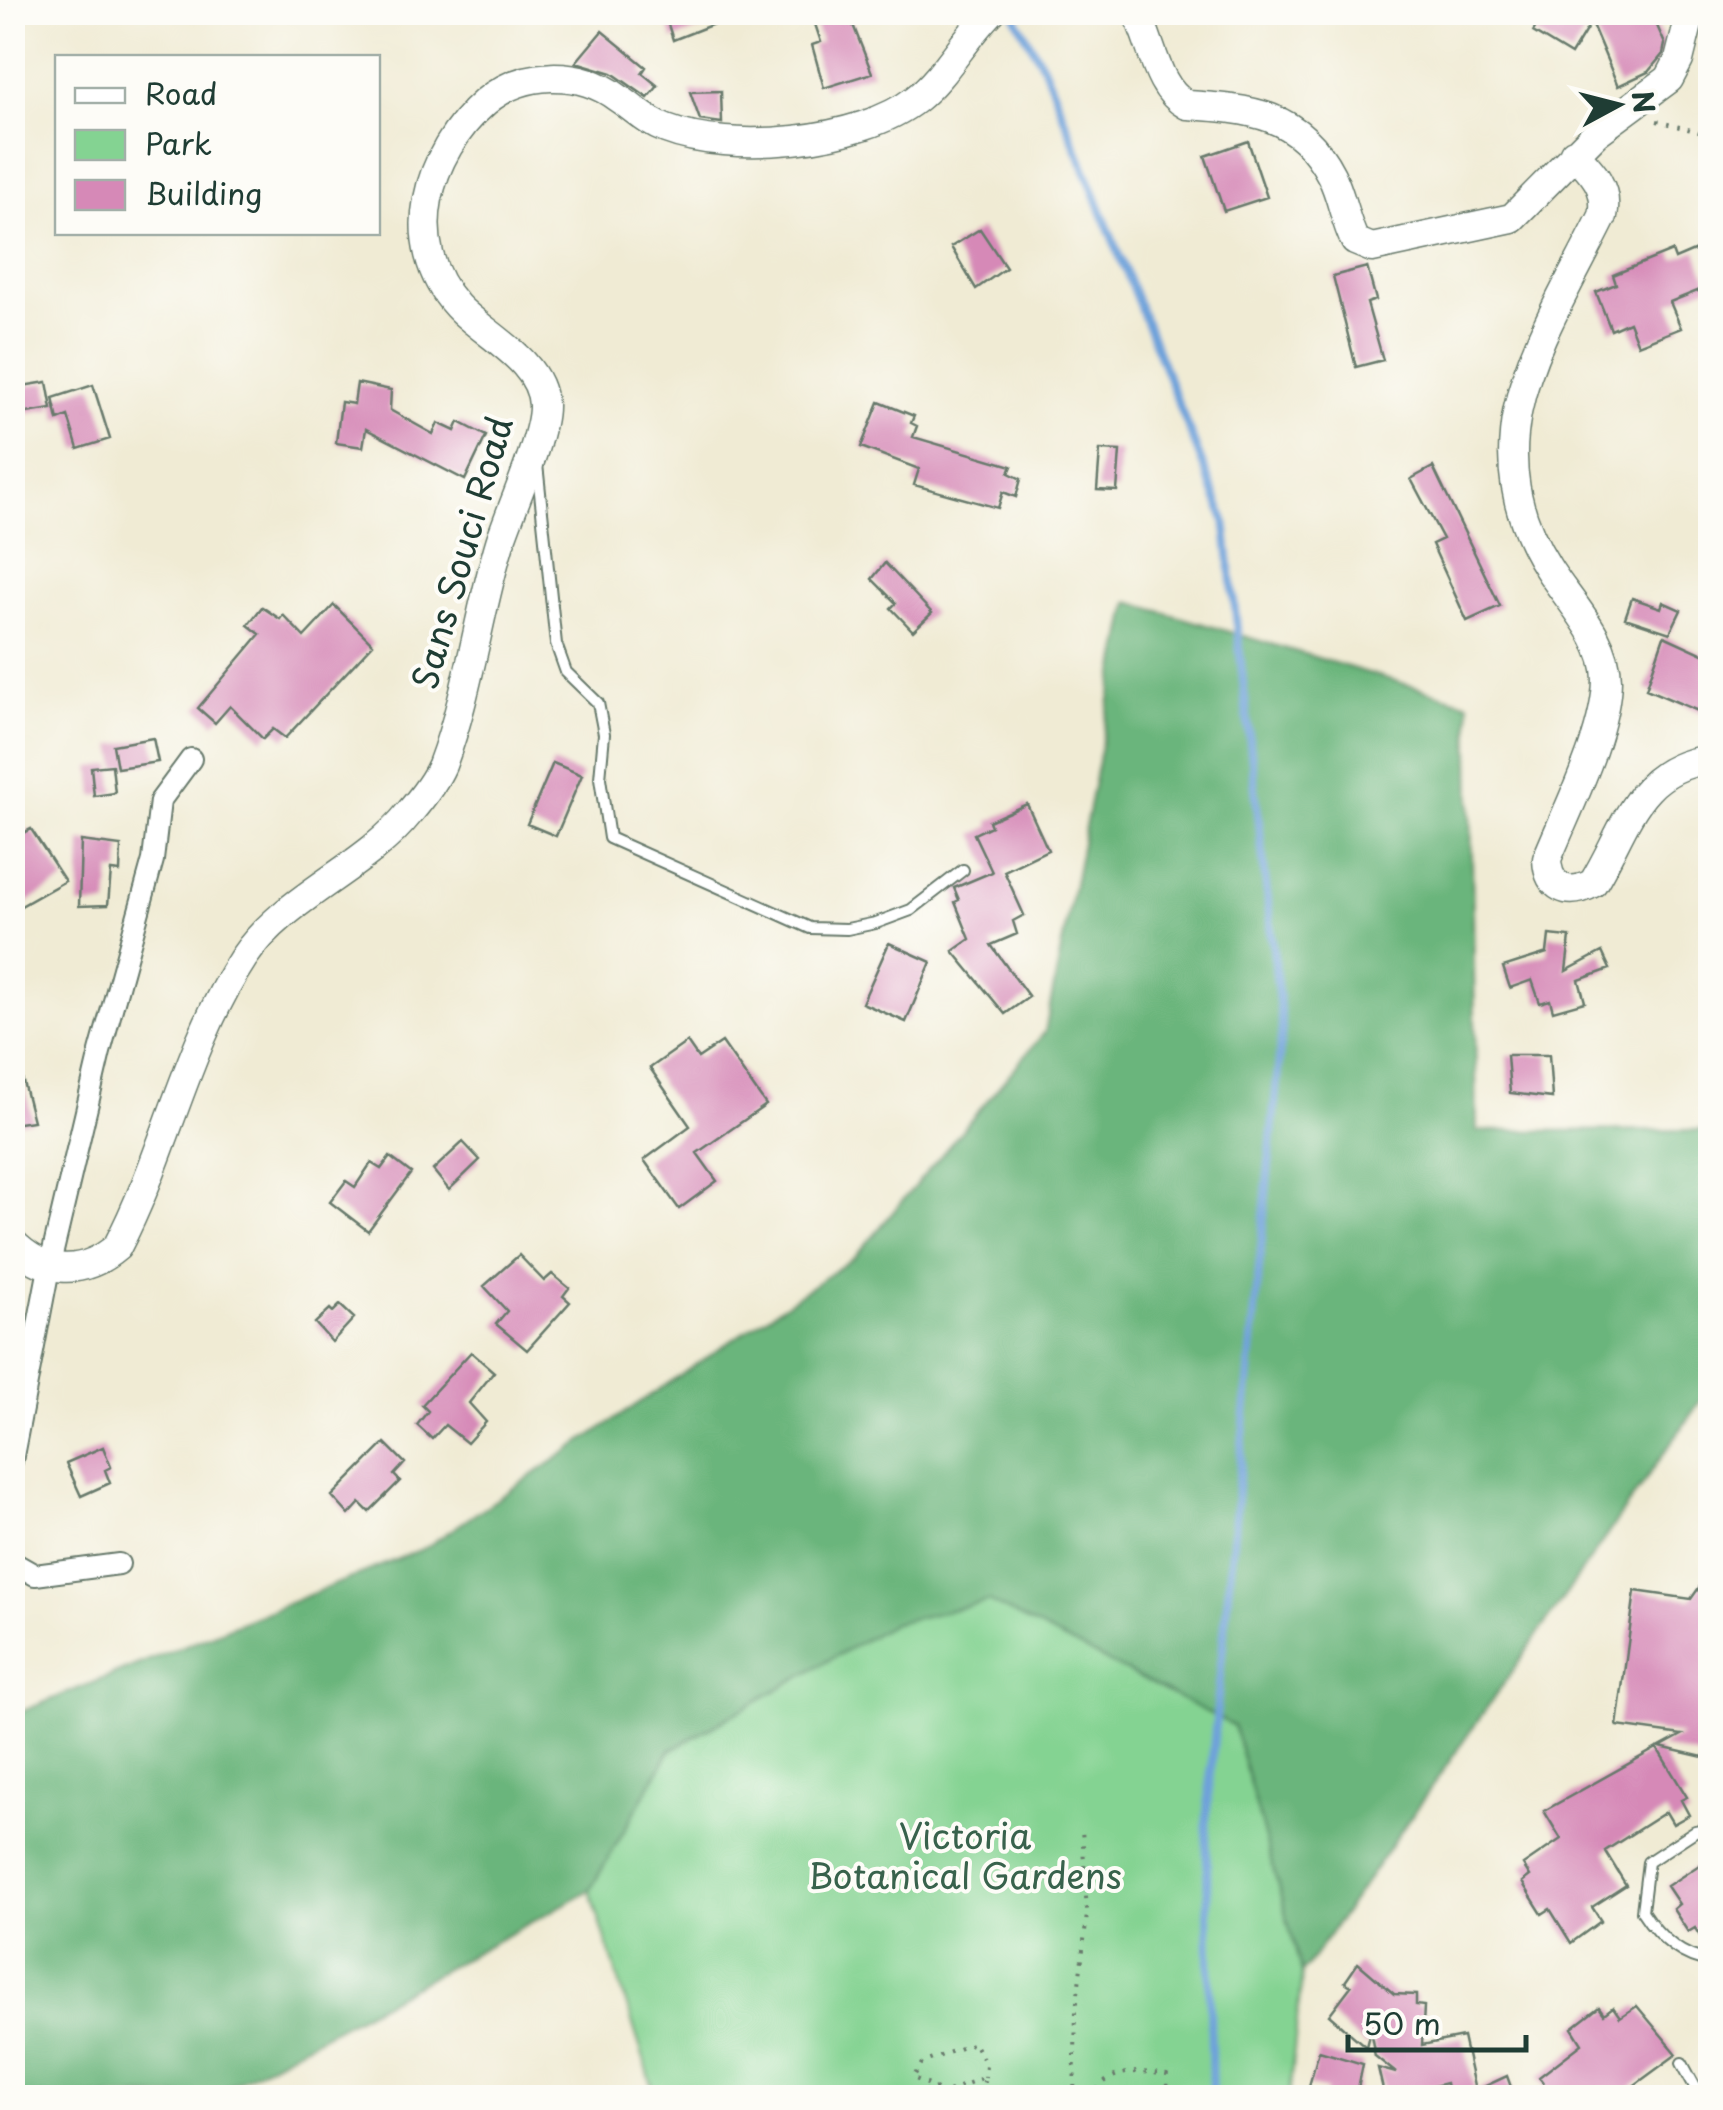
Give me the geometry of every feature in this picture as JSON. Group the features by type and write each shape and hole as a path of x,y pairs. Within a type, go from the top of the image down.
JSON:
{"main road":[{"name":"Sans Souci Road","path":"49,1268 87,1267 117,1247 218,1004 246,954 272,926 407,817 440,769 499,546 543,408 537,382 458,307 440,284 428,248 430,176 446,148 484,103 528,79 566,78 593,83 670,132 712,141 843,132 883,118 916,99 991,12"},
{"path":"1136,12 1162,77 1178,100 1187,105 1253,110 1288,127 1321,158 1355,241 1366,248 1512,218 1574,153 1668,79 1679,60 1691,12"},
{"path":"1574,153 1598,178 1604,191 1604,216 1534,350 1517,406 1514,445 1515,482 1528,535 1593,633 1607,676 1600,723 1547,859 1548,875 1554,884 1565,891 1580,890 1593,883 1635,802 1671,768 1710,759"},
{"path":"12,1242 26,1256 49,1268"}],"street":[{"path":"12,1461 49,1268 100,1052 154,860 160,801 191,760"},
{"path":"12,1562 35,1575 120,1564"}],"lane":[{"path":"534,438 556,644 566,672 598,703 604,734 600,778 609,838 810,928 847,929 910,910 937,885 963,870"},
{"path":"1710,1828 1695,1830 1648,1862 1642,1911 1660,1938 1698,1959 1710,1961"},
{"path":"1682,2063 1701,2098"}],"path":[{"path":"1629,110 1710,135"},
{"path":"1074,2098 1076,2011 1087,1914 1082,1828"},
{"path":"904,2098 936,2088 912,2078 922,2063 974,2044 986,2064 980,2098"},
{"path":"1091,2098 1098,2085 1132,2070 1166,2075 1168,2098"},
{"path":"929,2098 985,2077"}],"green space":[{"path":"1129,602 1469,703 1477,1131 1710,1130 1710,1387 1302,1973 1234,1726 988,1601 894,1623 670,1750 590,1890 209,2097 13,2097 13,1715 425,1548 855,1257 1045,1032"},
{"name":"Victoria Botanical Gardens","path":"988,1601 1234,1726 1302,1973 1289,2097 656,2097 590,1890 670,1751 894,1623"}],"building":[{"path":"664,12 738,12 739,14 673,40"},
{"path":"811,12 848,12 872,73 824,88 812,45 821,42"},
{"path":"1544,12 1651,12 1665,44 1663,54 1648,72 1618,86 1591,22 1571,55 1533,32"},
{"path":"602,31 646,67 642,73 658,86 648,98 612,73 576,62"},
{"path":"721,91 722,123 700,120 690,92"},
{"path":"1248,141 1267,197 1224,211 1205,156"},
{"path":"980,229 1006,268 976,289 951,247"},
{"path":"1696,250 1710,286 1670,302 1681,328 1638,345 1629,322 1611,330 1596,292 1616,284 1613,275 1672,251 1675,259"},
{"path":"1367,267 1376,300 1367,303 1383,360 1356,367 1333,276"},
{"path":"47,382 52,409 20,414 16,387"},
{"path":"357,383 391,390 390,410 433,434 438,423 455,431 459,422 486,436 465,480 366,429 363,447 336,443 341,402 354,404"},
{"path":"93,385 110,439 78,449 68,416 58,420 53,398"},
{"path":"879,402 914,416 911,423 917,426 913,437 1012,466 1009,473 1021,479 1016,497 1003,492 998,508 914,485 919,469 861,447"},
{"path":"1100,450 1120,451 1117,491 1097,490"},
{"path":"1433,467 1500,606 1467,621 1432,544 1443,539 1411,479"},
{"path":"885,563 932,613 913,631 891,608 896,603 872,579"},
{"path":"1632,598 1661,608 1663,602 1681,610 1670,633 1625,618"},
{"path":"334,605 373,644 285,738 273,729 263,739 230,706 215,723 198,708 260,634 248,625 262,607 280,619 283,615 304,637"},
{"path":"1664,636 1710,657 1710,716 1646,689"},
{"path":"153,738 158,762 117,768 113,745"},
{"path":"553,763 582,775 556,836 527,824"},
{"path":"112,765 115,793 94,796 91,767"},
{"path":"1027,804 1048,850 1004,871 1024,915 1013,921 1017,934 991,945 1029,997 1005,1014 953,951 970,939 955,902 959,900 954,888 992,872 974,834 991,826 989,821"},
{"path":"31,829 65,881 12,911 12,839"},
{"path":"81,841 121,846 120,872 111,871 108,905 79,906"},
{"path":"1549,935 1570,937 1566,971 1602,952 1610,969 1579,980 1585,1002 1553,1011 1550,1000 1540,1003 1532,980 1510,988 1503,967 1547,953"},
{"path":"889,943 931,962 906,1022 862,1003"},
{"path":"687,1042 698,1058 722,1042 766,1105 697,1153 717,1181 679,1209 644,1160 690,1126 650,1068"},
{"path":"1507,1055 1549,1055 1552,1098 1510,1093"},
{"path":"12,1066 19,1066 33,1121 12,1124"},
{"path":"463,1142 480,1160 449,1190 433,1170"},
{"path":"390,1157 411,1173 368,1231 330,1202 346,1181 355,1187 371,1163 381,1169"},
{"path":"519,1255 544,1281 552,1274 569,1288 563,1296 570,1302 527,1350 496,1324 507,1311 484,1286"},
{"path":"340,1305 354,1318 332,1342 315,1323"},
{"path":"471,1352 494,1372 469,1403 486,1422 467,1443 445,1425 432,1439 417,1425 428,1411 422,1405"},
{"path":"385,1443 405,1463 394,1475 400,1481 369,1512 360,1503 349,1515 332,1496"},
{"path":"103,1447 111,1467 105,1470 110,1483 81,1496 66,1463"},
{"path":"1710,1572 1706,1673 1710,1673 1710,1739 1703,1757 1660,1747 1682,1735 1617,1726 1635,1591 1691,1599"},
{"path":"1657,1748 1687,1797 1681,1800 1689,1815 1673,1824 1666,1812 1605,1851 1626,1885 1592,1907 1601,1921 1571,1943 1550,1909 1542,1914 1522,1882 1530,1876 1523,1865 1561,1839 1544,1811"},
{"path":"1710,1858 1710,1952 1695,1928 1688,1932 1673,1909 1679,1904 1667,1886"},
{"path":"1358,1963 1394,1994 1416,1995 1416,2005 1424,2006 1422,2045 1463,2037 1475,2091 1507,2076 1515,2098 1449,2098 1446,2083 1385,2098 1378,2068 1396,2073 1375,2056 1370,2030 1366,2047 1329,2015 1351,1986 1345,1982"},
{"path":"1637,2006 1677,2054 1617,2098 1554,2098 1539,2077 1582,2044 1572,2028 1599,2007 1604,2014 1613,2007 1620,2017"},
{"path":"1319,2051 1363,2064 1356,2098 1325,2098 1326,2090 1309,2086"}],"waterway":[{"path":"1013,12 1045,70 1225,520 1282,1028 1206,1822 1212,2098"}]}
